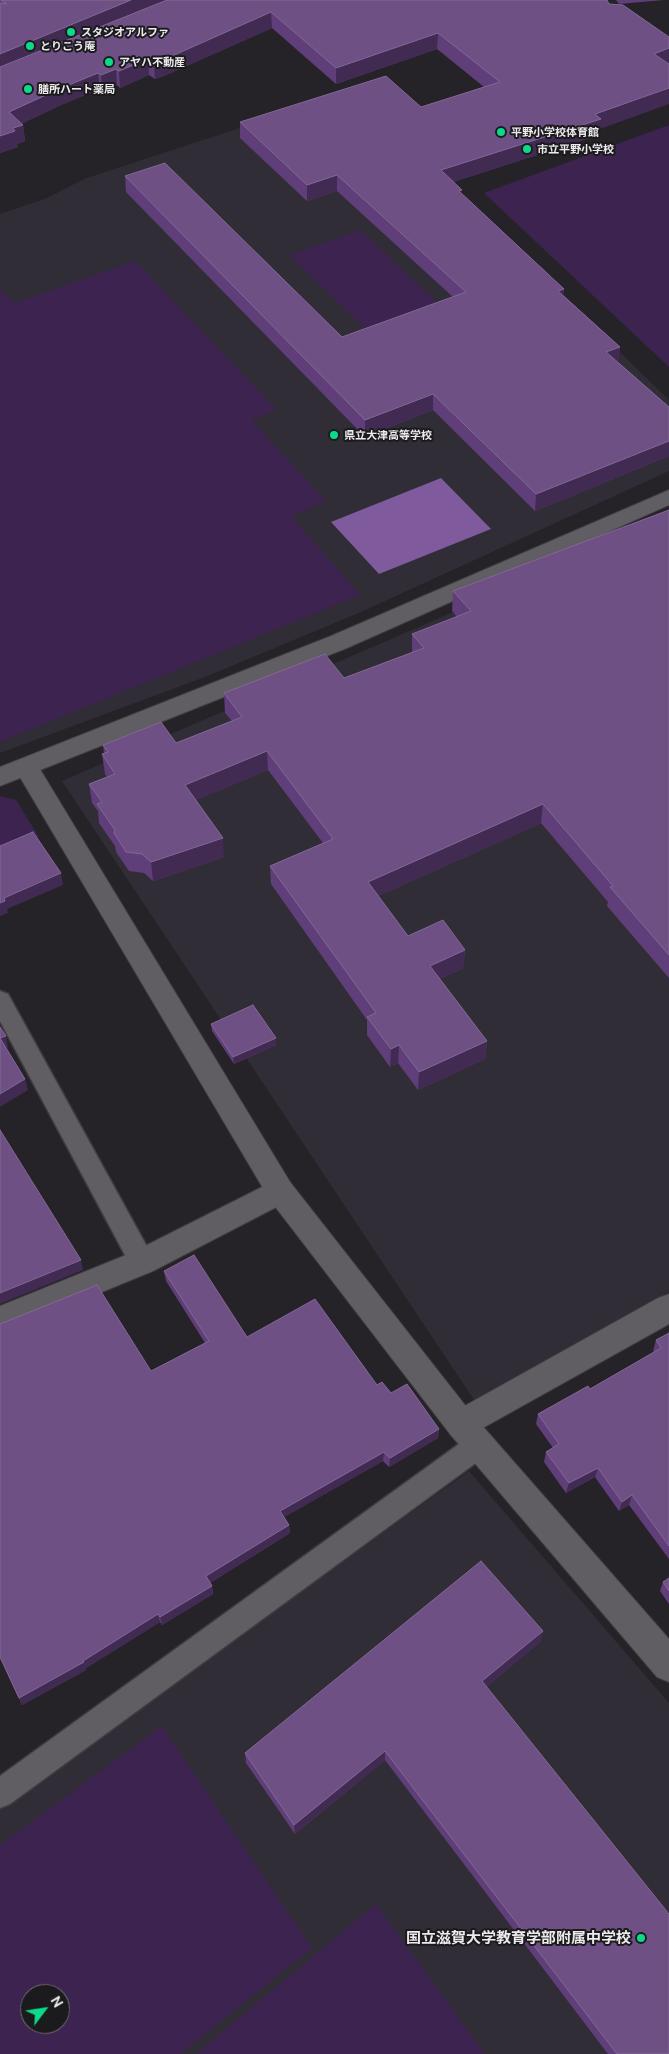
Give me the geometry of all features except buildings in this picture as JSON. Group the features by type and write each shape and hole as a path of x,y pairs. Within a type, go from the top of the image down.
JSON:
{"street":[{"path":"0,777 339,642 669,497"},
{"path":"26,767 280,1191 470,1435 669,1665"},
{"path":"0,1320 142,1262 280,1191"},
{"path":"470,1435 669,1308"}],"lane":[{"path":"0,1000 142,1262"},
{"path":"0,1794 470,1435"}],"shaded area":[{"name":"県立大津高等学校","path":"264,120 486,222 669,400 669,471 361,612 205,677 0,753 0,214 47,198 84,179"},
{"path":"669,125 669,367 484,193"},
{"path":"360,230 447,312 375,338 289,255"},
{"path":"135,261 277,410 251,420 326,501 291,516 360,595 0,742 0,289 14,303"},
{"path":"441,478 491,529 379,574 331,522"},
{"path":"669,519 669,1292 474,1400 62,781"},
{"path":"0,796 16,800 39,837 0,851"},
{"path":"469,1471 669,1703 669,2054 0,2054 0,1809"},
{"path":"162,1726 312,1948 180,2054 0,2054 0,1845"},
{"path":"376,1904 485,2054 196,2054"}],"place":[{"name":"スタジオアルファ","path":"71,32"},
{"name":"とりこう庵","path":"30,46"},
{"name":"アヤハ不動産","path":"109,62"},
{"name":"膳所ハート薬局","path":"28,89"},
{"name":"平野小学校体育館","path":"501,132"},
{"name":"市立平野小学校","path":"527,149"},
{"name":"県立大津高等学校","path":"334,435"},
{"name":"国立滋賀大学教育学部附属中学校","path":"641,1938"}]}
